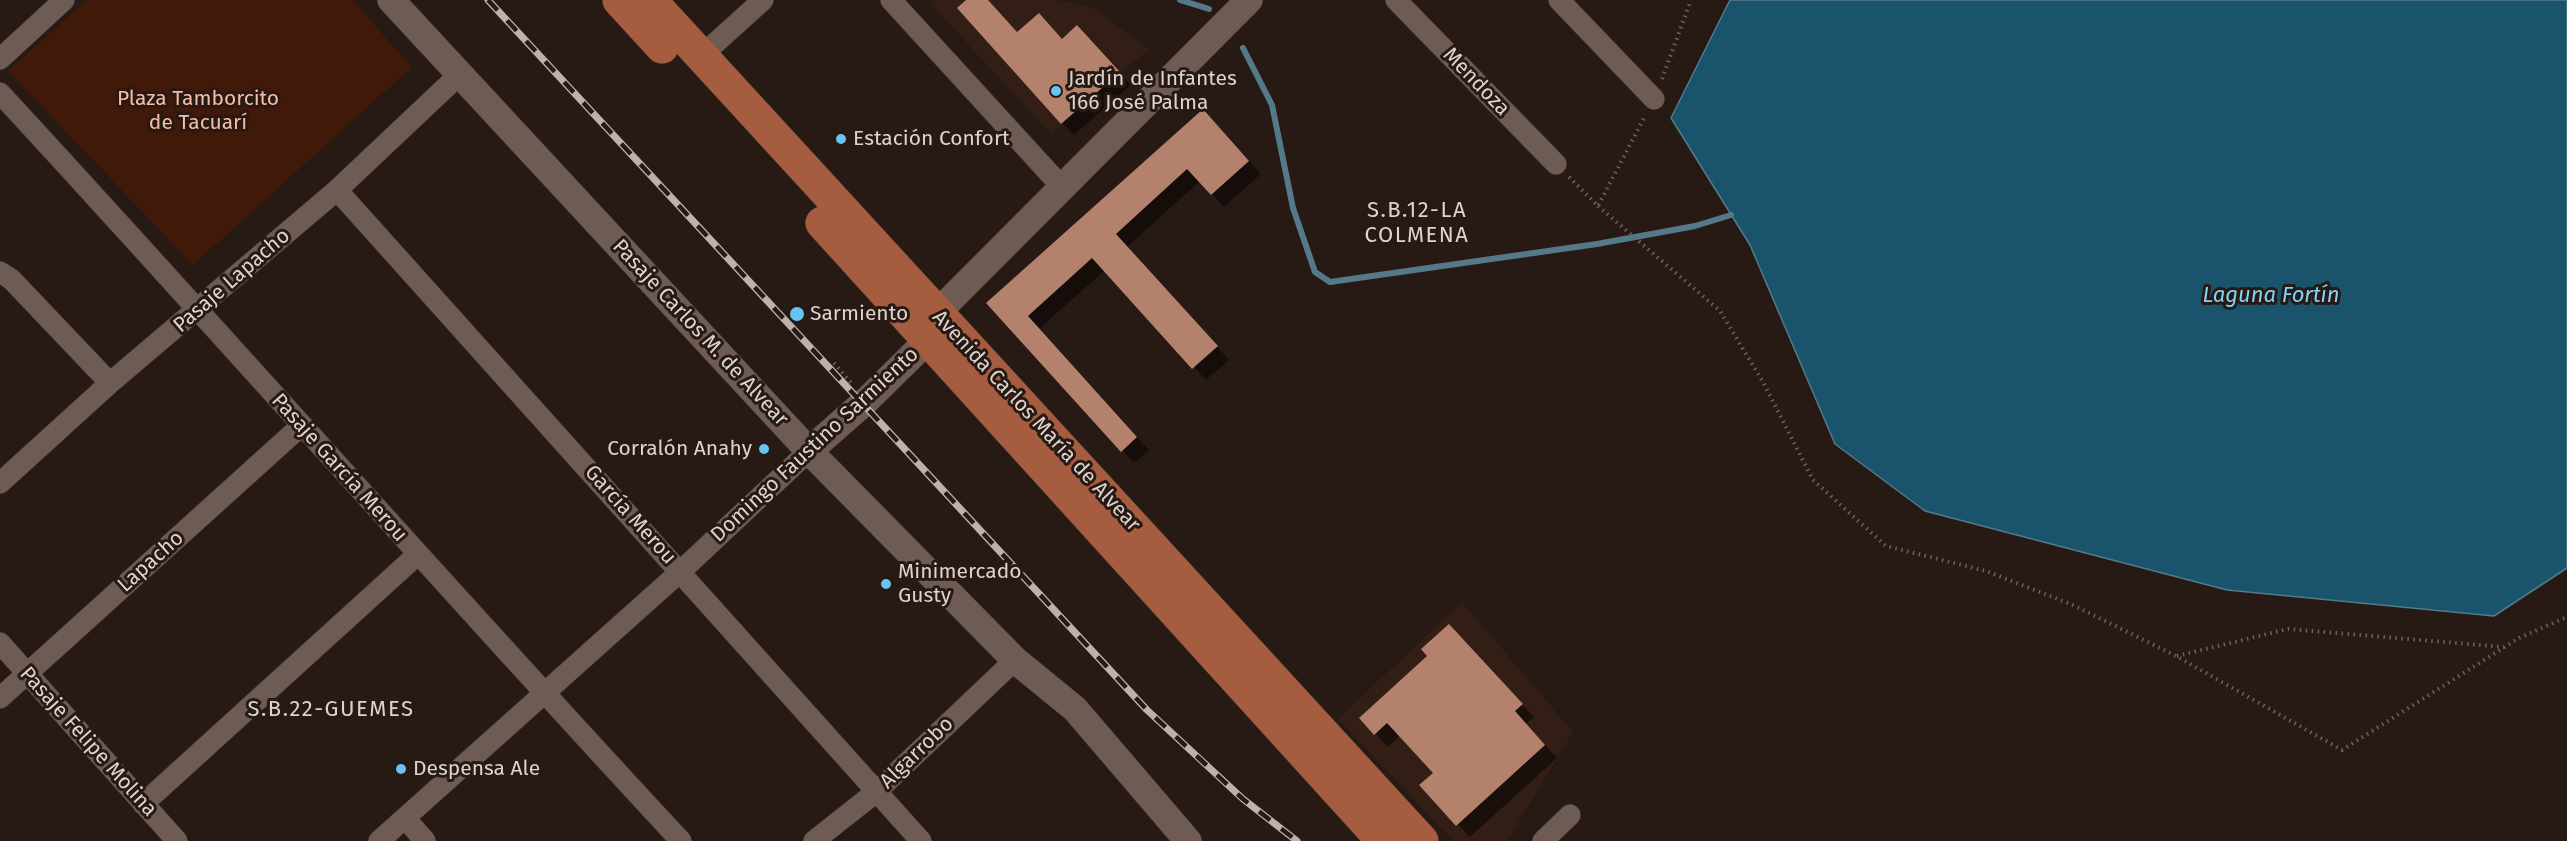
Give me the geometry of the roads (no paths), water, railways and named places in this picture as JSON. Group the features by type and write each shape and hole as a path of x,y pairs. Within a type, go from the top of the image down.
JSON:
{"main road":[{"name":"Avenida Carlos María de Alvear","path":"619,0 933,326 1422,841"},
{"name":"Avenida Carlos María de Alvear","path":"650,0 1383,841"}],"street":[{"path":"0,59 64,0"},
{"name":"Pasaje Carlos M. de Alvear","path":"391,0 809,451 1015,660 1075,709 1188,841"},
{"path":"701,56 763,0"},
{"path":"891,0 1061,186"},
{"name":"Domingo Faustino Sarmiento","path":"379,841 681,571 867,400 1061,186 1249,0"},
{"name":"Mendoza","path":"1396,0 1556,164"},
{"path":"1560,0 1654,99"},
{"name":"Pasaje Lapacho","path":"0,483 110,383 200,309 337,190 460,74"},
{"name":"Pasaje García Merou","path":"0,93 200,309 417,555 681,841"},
{"name":"García Merou","path":"337,190 921,841"},
{"path":"0,272 11,279 110,383"},
{"name":"Lapacho","path":"0,698 301,426"},
{"path":"143,804 417,555"},
{"name":"Pasaje Felipe Molina","path":"0,643 177,841"},
{"name":"Algarrobo","path":"814,841 876,792 1015,660"},
{"path":"1543,841 1570,815"},
{"path":"405,818 425,841"}],"water":[{"name":"Laguna Fortín","path":"1730,0 2567,0 2567,568 2494,616 2227,590 1925,511 1835,444 1750,245 1671,118"}],"waterway":[{"path":"1180,0 1209,9"},
{"path":"1243,48 1272,105 1293,208 1315,272 1330,282 1597,244 1695,226 1731,215"}],"railway":[{"path":"488,0 1147,710 1243,799 1297,841"}],"place":[{"name":"Jardín de Infantes 166 José Palma","path":"1056,91"},
{"name":"Estación Confort","path":"841,139"},
{"name":"Sarmiento","path":"797,314"},
{"name":"Corralón Anahy","path":"764,449"},
{"name":"Minimercado Gusty","path":"886,584"},
{"name":"Despensa Ale","path":"401,769"}],"district":[{"name":"S.B.12-LA COLMENA","path":"1417,224"},
{"name":"S.B.22-GUEMES","path":"331,710"}],"park label":[{"name":"Plaza Tamborcito de Tacuarí","path":"198,111"}]}
